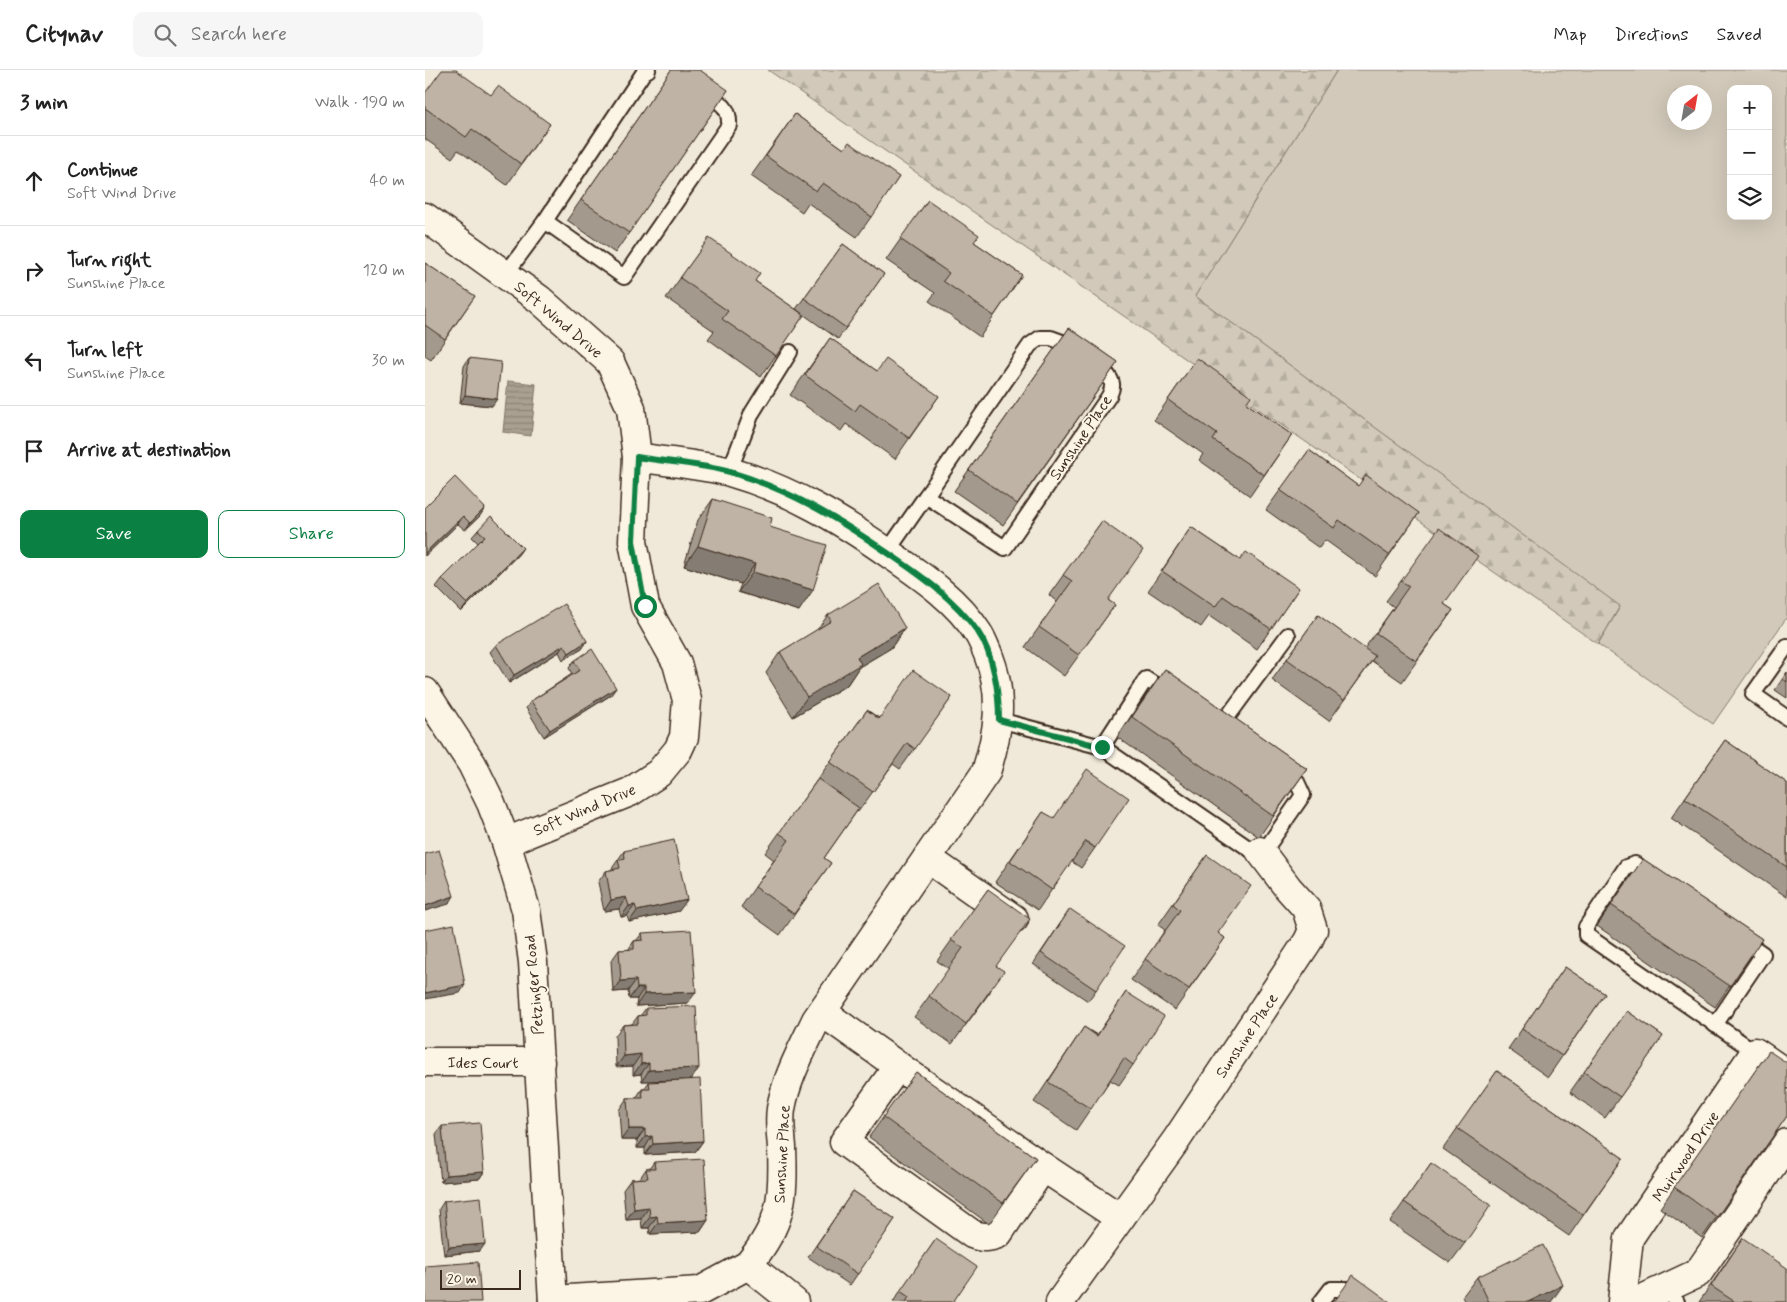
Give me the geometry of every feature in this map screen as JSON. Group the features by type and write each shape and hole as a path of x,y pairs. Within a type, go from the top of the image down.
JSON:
{"street":[{"name":"Soft Wind Drive","path":"425,217 539,299 610,362 631,408 637,457 633,541 645,606 677,663 687,700 684,737 678,750 659,772 630,792 505,842"},
{"name":"Sunshine Place","path":"553,1301 700,1291 748,1265 767,1240 774,1226 782,1199 783,1175 780,1110 790,1078 822,1012 986,772 999,720 999,702 993,666 979,634 957,606 930,582 838,519 790,494 729,472 637,457"},
{"name":"Petzinger Road","path":"425,692 472,764 491,803 526,910 533,962 540,1062 553,1301"},
{"name":"Sunshine Place","path":"1060,1302 1177,1138 1309,941 1313,930 1307,908 1288,888 1260,851"},
{"path":"927,858 1019,922"},
{"path":"822,1012 1043,1168 1120,1218"},
{"path":"1755,1052 1787,1074"},
{"name":"Muirwood Drive","path":"1622,1302 1629,1238 1755,1052"},
{"name":"Ides Court","path":"425,1062 540,1062"},
{"path":"898,1066 844,1142 972,1234 989,1238 998,1234 1043,1168"},
{"path":"1636,1302 1671,1296 1697,1274 1726,1241 1787,1143"},
{"path":"748,1265 794,1302"}],"lane":[{"name":"Soft Wind Drive","path":"505,275 545,220 644,72 648,70"},
{"path":"545,220 624,277 729,125 729,115 725,107 695,86"},
{"name":"Sunshine Place","path":"887,552 1030,345 1040,338 1051,338 1062,342 1107,373 1112,380 1113,388 1109,396 1005,548 926,496"},
{"path":"729,472 752,413 790,352"},
{"path":"1220,727 1289,635"},
{"path":"1787,646 1753,694 1787,718"},
{"path":"1102,747 1146,679 1220,727 1297,782 1303,795 1265,850 1260,851"},
{"name":"Sunshine Place","path":"999,720 1102,747 1254,852 1260,851"},
{"path":"1667,887 1635,864 1626,867 1587,927 1586,935 1755,1052"},
{"path":"1715,1024 1763,954 1731,932"},
{"path":"1321,1302 1331,1289 1348,1289 1367,1302"}],"green space":[{"path":"768,70 1337,70 1195,296 1620,606 1598,644"},
{"path":"1337,70 1787,70 1787,617 1713,724 1598,644 1620,607 1195,296"}],"shaded area":[{"path":"508,381 536,384 531,436 503,432"}],"building":[{"path":"442,70 456,70 491,95 498,86 550,124 521,164 472,129 466,137 425,108 425,93"},
{"path":"671,70 700,70 728,90 629,233 581,200"},
{"path":"795,114 844,149 849,142 899,177 872,217 823,183 816,191 766,156"},
{"path":"928,200 979,235 974,242 1022,275 994,316 943,281 949,273 900,239"},
{"path":"709,238 760,273 755,281 804,315 776,356 722,319 728,311 680,278"},
{"path":"843,244 884,274 846,328 804,298"},
{"path":"425,263 475,296 445,339 425,325"},
{"path":"1069,328 1118,362 1017,504 969,470"},
{"path":"830,338 877,371 886,359 939,396 909,438 860,404 855,411 805,375"},
{"path":"469,358 501,362 497,399 465,395"},
{"path":"1197,358 1251,396 1246,403 1292,435 1264,475 1213,440 1217,434 1168,400"},
{"path":"1309,450 1358,486 1366,475 1419,513 1389,555 1339,520 1334,528 1280,490"},
{"path":"455,477 485,508 470,523 463,516 425,553 425,507"},
{"path":"713,499 772,518 770,527 827,545 813,590 753,572 755,564 698,546"},
{"path":"491,516 523,548 467,604 442,579 485,536 478,530"},
{"path":"1102,521 1143,550 1108,600 1115,605 1079,655 1039,627 1072,581 1063,575"},
{"path":"1191,527 1240,560 1246,552 1299,588 1271,629 1223,596 1215,607 1162,571"},
{"path":"1439,528 1478,556 1444,604 1453,610 1416,661 1376,633 1409,586 1401,581"},
{"path":"879,584 905,628 857,657 861,664 807,697 780,652 831,621 828,615"},
{"path":"564,604 587,641 569,653 564,645 514,675 496,645"},
{"path":"1318,615 1375,656 1344,700 1287,659"},
{"path":"592,649 616,688 550,730 531,701 580,670 574,661"},
{"path":"1165,669 1307,769 1273,816 1132,717"},
{"path":"913,670 952,697 915,749 907,743 873,792 830,762 867,710 879,719"},
{"path":"1787,672 1787,682 1783,679"},
{"path":"1725,740 1787,783 1787,867 1685,798"},
{"path":"1087,769 1129,798 1095,848 1086,841 1052,890 1010,861 1043,812 1054,818"},
{"path":"818,779 859,808 824,858 831,863 794,914 755,887 789,840 779,833"},
{"path":"674,840 687,900 637,911 635,905 629,906 626,897 611,900 606,871 620,868 618,860 625,858 624,851"},
{"path":"439,850 454,896 425,906 425,854"},
{"path":"1207,855 1251,886 1218,933 1225,938 1189,989 1145,959 1180,910 1173,904"},
{"path":"1643,859 1762,939 1730,986 1611,905"},
{"path":"988,889 1030,919 996,966 1004,971 966,1024 929,996 963,948 951,940"},
{"path":"1070,909 1125,946 1096,990 1041,953"},
{"path":"454,924 465,985 425,993 425,930"},
{"path":"691,930 696,992 644,994 644,988 637,988 636,980 621,981 619,950 634,949 634,941 643,940 642,933"},
{"path":"1565,967 1605,994 1562,1056 1522,1029"},
{"path":"1126,992 1164,1016 1133,1065 1124,1058 1091,1109 1048,1082 1084,1027 1097,1036"},
{"path":"696,1006 699,1068 649,1070 649,1063 641,1064 641,1054 624,1056 623,1025 638,1024 638,1016 646,1015 646,1008"},
{"path":"1627,1011 1663,1036 1620,1097 1584,1072"},
{"path":"1769,1051 1787,1063 1787,1116 1717,1217 1674,1187"},
{"path":"1497,1071 1623,1158 1583,1215 1457,1128"},
{"path":"916,1072 1036,1158 1003,1203 883,1117"},
{"path":"700,1079 703,1141 653,1144 652,1136 645,1137 645,1129 629,1129 627,1098 643,1098 642,1089 650,1089 649,1082"},
{"path":"480,1123 484,1172 446,1175 442,1126"},
{"path":"704,1159 708,1220 658,1223 657,1216 650,1217 649,1207 634,1209 631,1179 648,1178 646,1169 655,1169 654,1162"},
{"path":"1431,1163 1491,1205 1465,1243 1404,1202"},
{"path":"853,1191 895,1219 858,1274 816,1246"},
{"path":"481,1197 485,1244 449,1247 444,1201"},
{"path":"1743,1238 1787,1268 1787,1302 1735,1302 1711,1286"},
{"path":"936,1239 977,1267 953,1302 906,1302 909,1297 900,1291"},
{"path":"1543,1245 1563,1285 1528,1302 1489,1302 1477,1277"},
{"path":"478,1262 481,1302 425,1302 425,1266"},
{"path":"1353,1275 1390,1302 1334,1302"}],"route":[{"path":"645,606 633,541 637,457 729,472 782,490 838,519 930,582 957,606 979,634 993,666 999,702 999,720 1102,747"}]}
